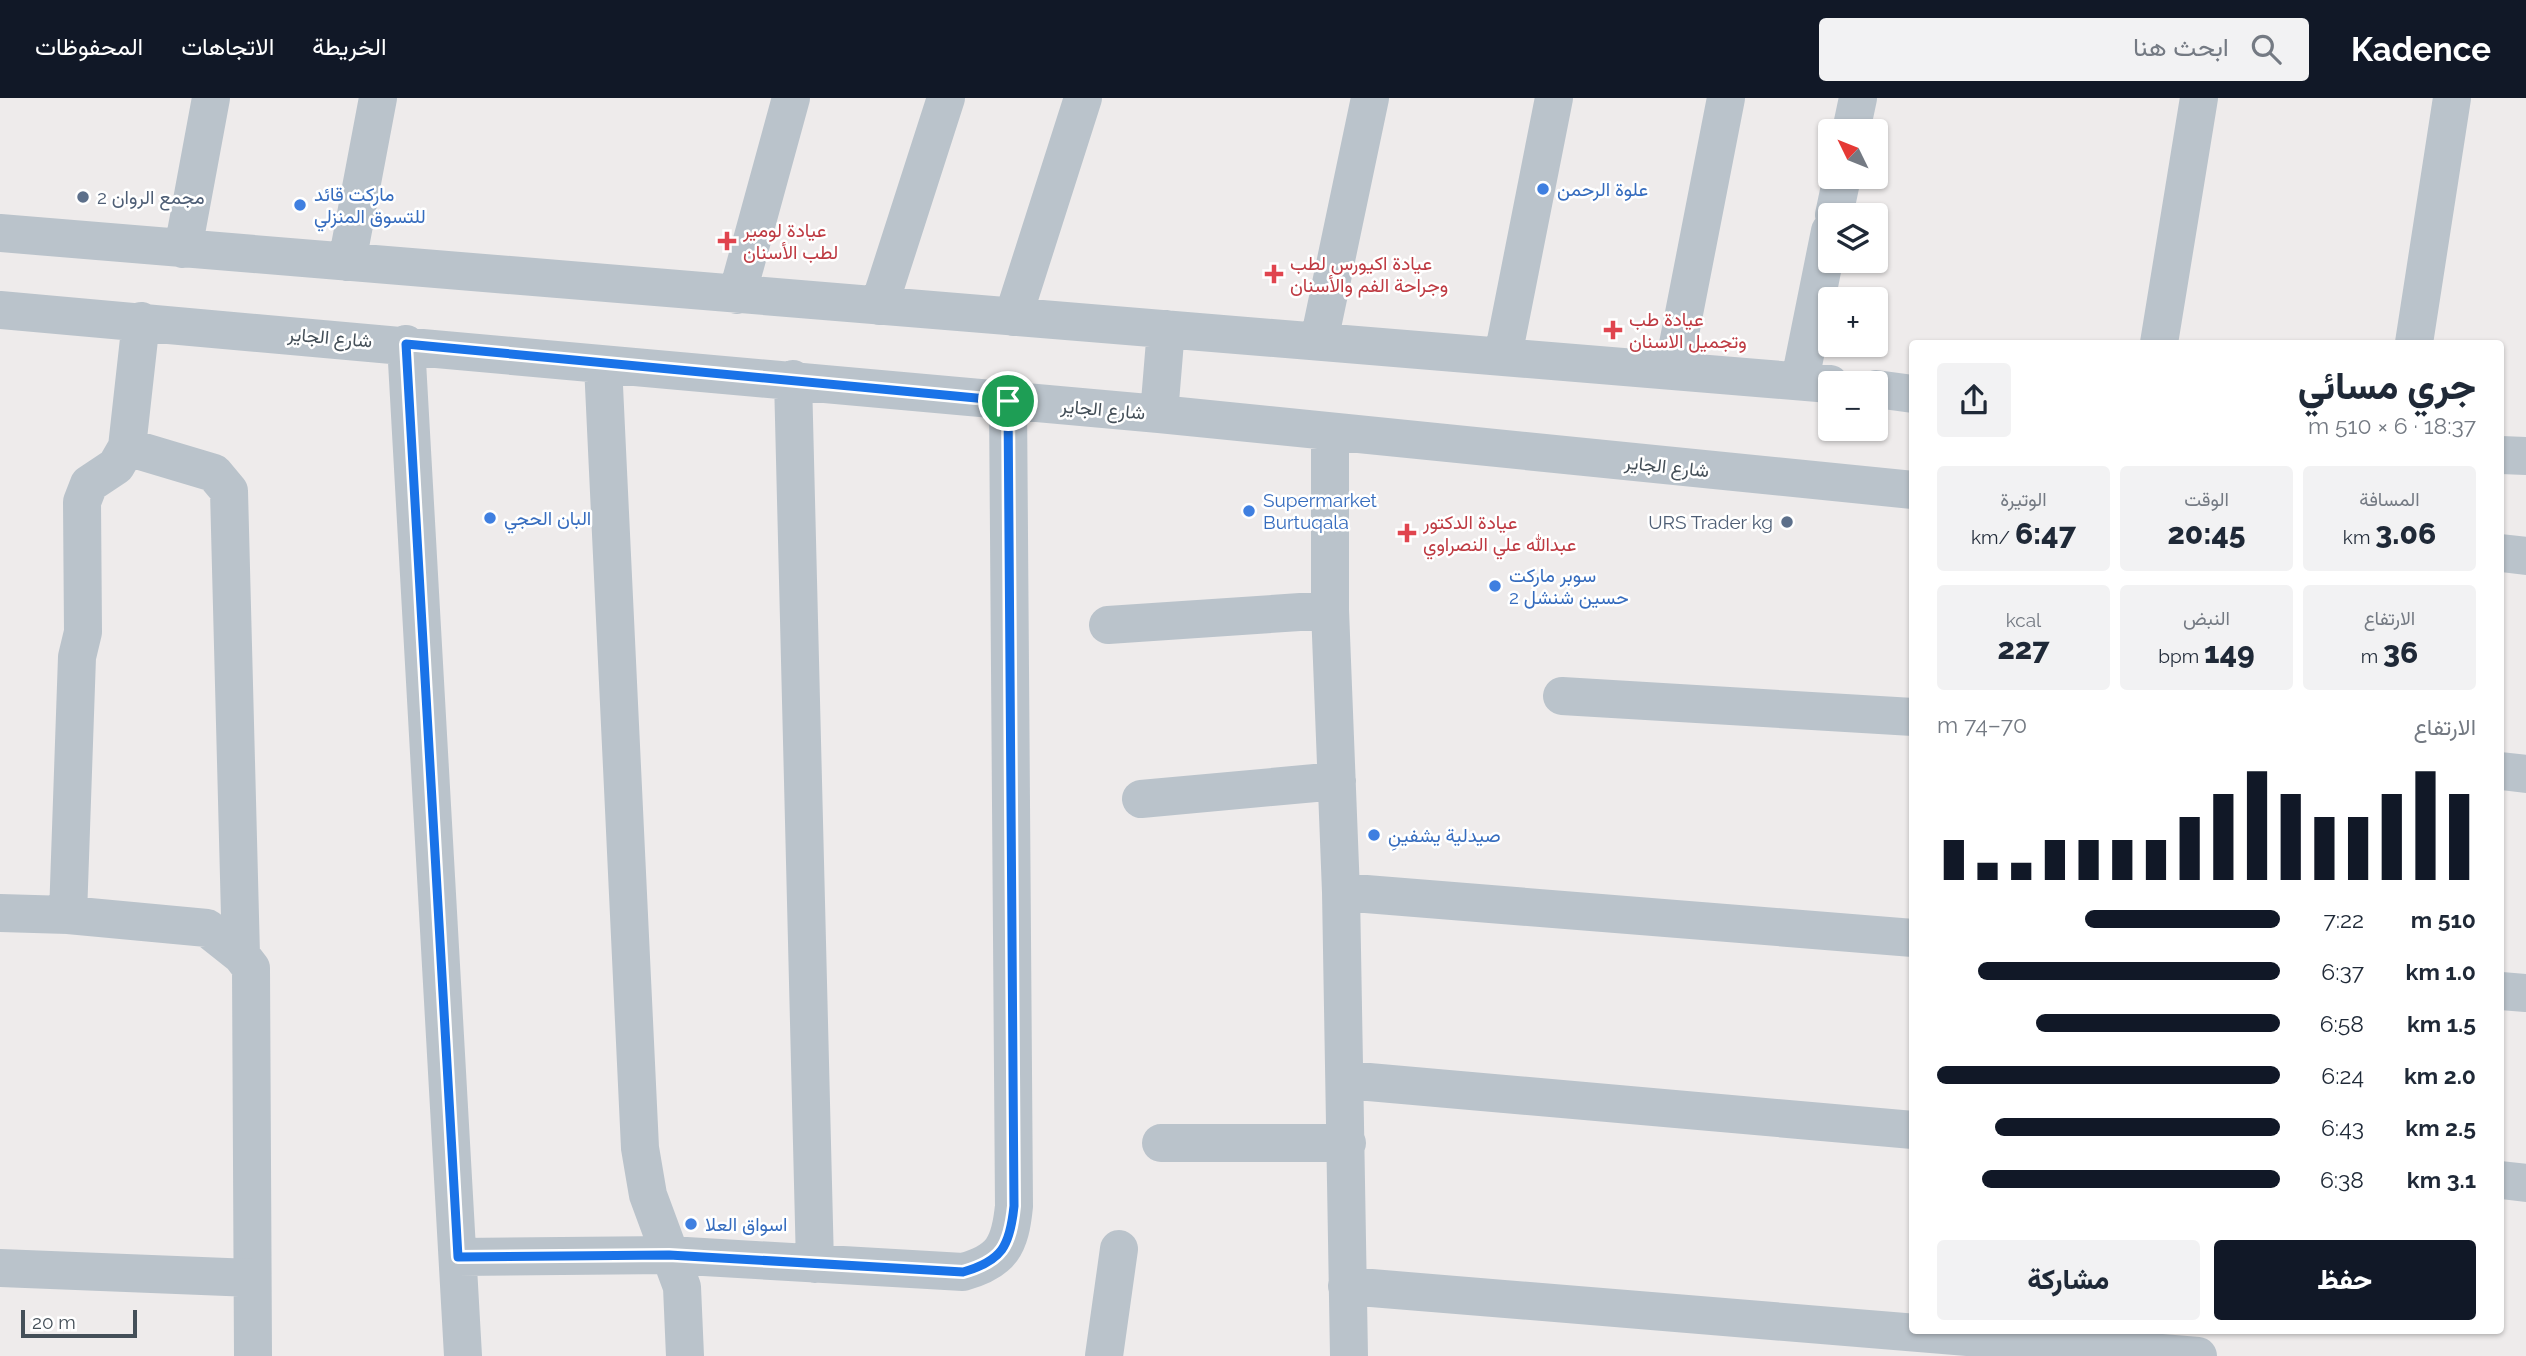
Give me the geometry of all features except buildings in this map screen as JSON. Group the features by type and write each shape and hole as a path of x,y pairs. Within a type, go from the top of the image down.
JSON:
{"street":[{"path":"183,248 211,98"},
{"path":"347,262 378,98"},
{"path":"737,295 791,98"},
{"path":"879,306 946,98"},
{"path":"1013,317 1083,98"},
{"path":"1319,341 1370,98"},
{"path":"1503,356 1554,98"},
{"path":"1673,370 1726,98"},
{"path":"1854,119 1858,98"},
{"path":"2159,340 2199,98"},
{"path":"2414,340 2452,98"},
{"path":"0,233 1815,382 1826,273"},
{"name":"شارع الجاير","path":"0,310 406,344 603,365 793,379 1909,490"},
{"path":"68,915 77,657 83,632 82,502 89,484 116,466 127,447 141,321"},
{"path":"1159,414 1166,329"},
{"path":"406,344 463,1356"},
{"path":"603,365 640,1148 648,1195 682,1287 685,1356"},
{"path":"793,379 816,1264"},
{"path":"1888,391 1909,393"},
{"path":"458,1257 669,1255 963,1272 984,1266 1003,1251 1012,1229 1014,1206 1008,401"},
{"path":"1330,432 1330,610 1342,892 1349,1356"},
{"path":"127,447 214,474 229,491 241,955"},
{"path":"2504,455 2526,456"},
{"path":"2504,553 2526,556"},
{"path":"1108,625 1330,610"},
{"path":"1562,696 1909,717"},
{"path":"2504,771 2526,774"},
{"path":"1141,799 1337,781"},
{"path":"1342,892 1909,939"},
{"path":"0,913 68,915 207,928 241,955 251,968 253,1356"},
{"path":"2504,991 2526,993"},
{"path":"1346,1080 1909,1130"},
{"path":"1161,1143 1347,1143"},
{"path":"2504,1181 2526,1183"},
{"path":"1104,1356 1119,1249"},
{"path":"0,1268 252,1279"},
{"path":"1348,1286 1909,1330"},
{"path":"1955,1334 2197,1356"}],"place":[{"name":"علوة الرحمن","path":"1543,189"},
{"name":"مجمع الروان 2","path":"83,197"},
{"name":"ماركت قائد للتسوق المنزلي","path":"300,205"},
{"name":"عيادة لومير لطب الأسنان","path":"727,241"},
{"name":"عيادة اكيورس لطب وجراحة الفم والأسنان","path":"1274,274"},
{"name":"عيادة طب وتجميل الاسنان","path":"1613,330"},
{"name":"Supermarket Burtuqala","path":"1249,511"},
{"name":"البان الحجي","path":"490,518"},
{"name":"URS Trader kg","path":"1787,522"},
{"name":"عيادة الدكتور عبدالله علي النصراوي","path":"1407,533"},
{"name":"سوبر ماركت حسين شنشل 2","path":"1495,586"},
{"name":"صيدلية يشفينِ","path":"1374,835"},
{"name":"اسواق العلا","path":"691,1224"}],"route":[{"path":"406,344 603,365 793,379 1008,401 1014,1206 1012,1229 1003,1251 984,1266 963,1272 669,1255 458,1257 406,344"}]}
